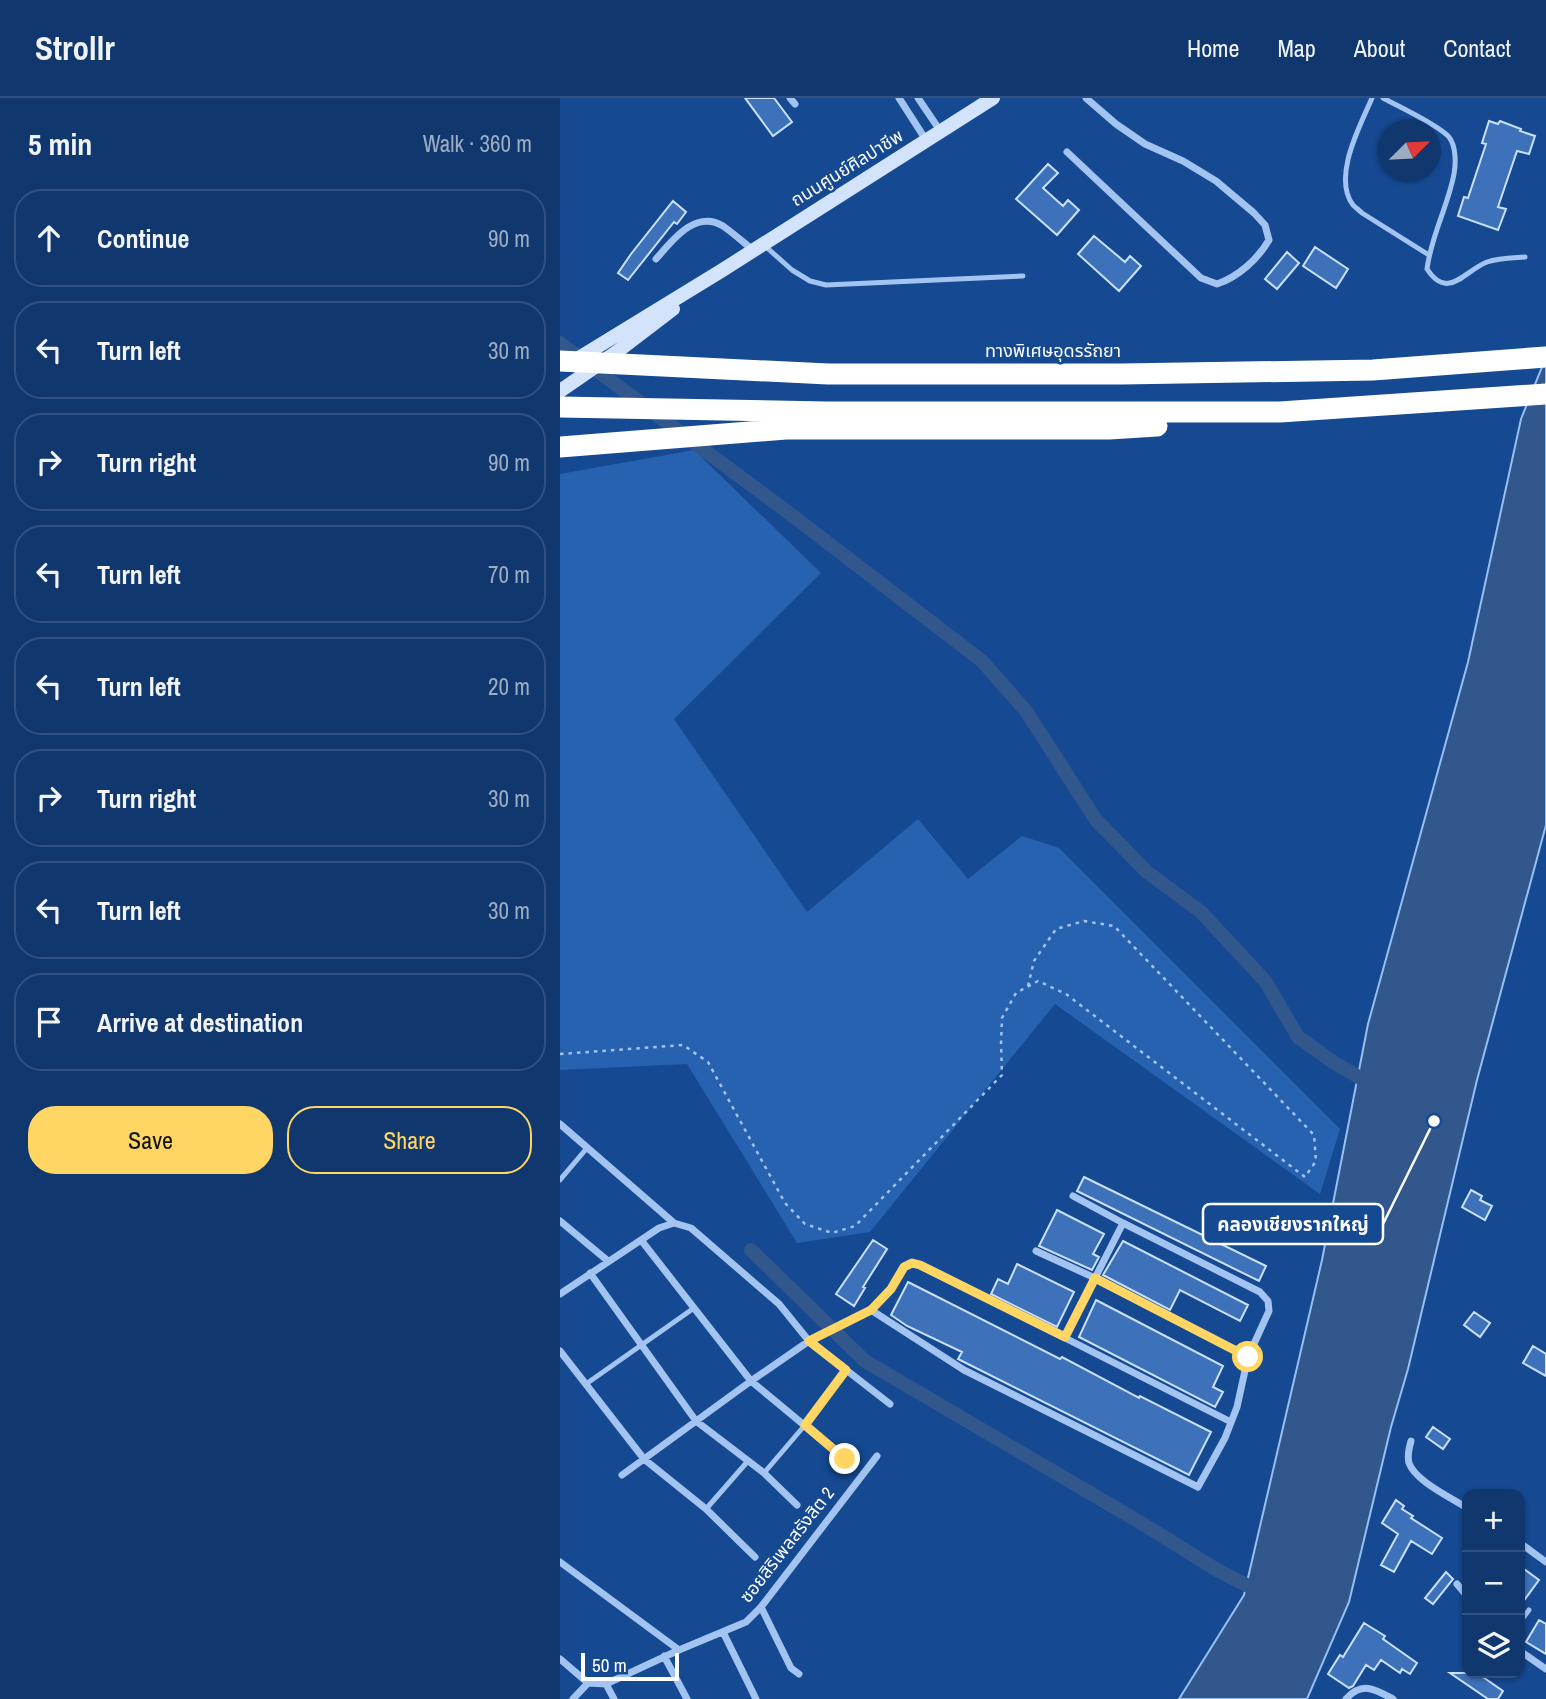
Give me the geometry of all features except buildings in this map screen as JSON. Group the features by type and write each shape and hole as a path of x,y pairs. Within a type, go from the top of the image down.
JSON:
{"highway":[{"name":"ทางพิเศษอุดรรัถยา","path":"564,364 828,374 1122,374 1373,370 1546,357"},
{"path":"560,447 786,429 1109,429 1187,424 1280,412 1546,394"},
{"path":"560,407 826,412 1280,412"}],"main road":[{"name":"ถนนศูนย์ศิลปาชีพ","path":"564,364 721,271 993,98"},
{"name":"ถนนศูนย์ศิลปาชีพ","path":"560,391 647,330 721,271"}],"street":[{"path":"927,141 901,101 916,98 941,132"},
{"path":"1067,152 1201,278 1217,284 1228,280 1261,253 1269,240 1265,225 1216,181 1183,161 1145,144 1086,98"},
{"path":"656,259 682,230 707,221 721,224 758,247"},
{"path":"560,352 564,364"},
{"path":"560,1124 674,1223 691,1228 779,1304 809,1341 890,1404"},
{"path":"871,1310 964,1370 1198,1487 1225,1438 1237,1407 1248,1357 1269,1311 1268,1301 1260,1292 1073,1196"},
{"path":"560,1221 608,1261"},
{"path":"560,1294 659,1228 674,1223"},
{"path":"1065,1337 1122,1223"},
{"path":"642,1240 751,1381 845,1459"},
{"path":"1035,1251 1095,1278 1248,1357"},
{"path":"622,1475 809,1341 871,1310 891,1289 904,1267 912,1263 1231,1422"},
{"path":"590,1273 696,1421 764,1473 797,1505"},
{"path":"560,1351 644,1459 706,1509 755,1557"},
{"path":"1411,1441 1408,1461 1413,1471 1462,1505"},
{"name":"ซอยสิริเพลสรังสิต 2","path":"588,1683 606,1684 664,1656 746,1622 761,1607 877,1456"},
{"path":"1525,1547 1546,1562"},
{"path":"560,1562 679,1650"},
{"path":"1457,1584 1462,1590"},
{"path":"761,1607 791,1668 799,1674"},
{"path":"723,1632 756,1699"},
{"path":"1525,1654 1546,1669"},
{"path":"664,1656 687,1699"},
{"path":"560,1659 588,1683 573,1699"},
{"path":"606,1684 614,1699"},
{"path":"1346,1699 1358,1690 1373,1688 1393,1699"}],"lane":[{"path":"1372,98 1349,155 1345,171 1346,187 1353,205 1362,213 1429,255"},
{"path":"1382,98 1439,129 1450,138 1455,154 1454,174 1429,255 1427,269 1433,278 1444,283 1457,282 1483,264 1499,258 1525,257"},
{"path":"758,247 810,281 826,285 1024,276"},
{"path":"560,1180 587,1148"},
{"path":"586,1384 694,1308"},
{"path":"764,1473 805,1425 846,1370"},
{"path":"706,1509 748,1461"},
{"path":"1525,1615 1529,1610"}],"path":[{"path":"560,1054 683,1045 708,1062 785,1203 805,1224 832,1233 855,1226 1002,1075 1002,1018 1016,993 1038,981 1066,994 1305,1177 1316,1161 1314,1135 1114,926 1084,920 1056,929 1034,961 1028,986"}],"shaded area":[{"path":"1546,357 1546,825 1477,1080 1349,1602 1307,1699 1179,1699 1244,1595 1322,1260 1368,1024 1468,662 1521,419"},
{"path":"694,450 821,573 674,719 807,912 918,819 968,879 1022,836 1059,848 1340,1129 1320,1194 1055,1004 870,1232 797,1243 687,1064 560,1070 560,474"}],"waterway":[{"path":"560,343 982,661 1026,711 1096,820 1147,872 1201,912 1266,982 1298,1037 1374,1086"},
{"path":"751,1250 865,1361 1217,1570 1262,1593"}],"place":[{"name":"คลองเชียงรากใหญ่","path":"1434,1121"}],"route":[{"path":"845,1459 805,1425 846,1370 809,1341 871,1310 891,1289 904,1267 912,1263 1065,1337 1095,1278 1248,1357"}]}
